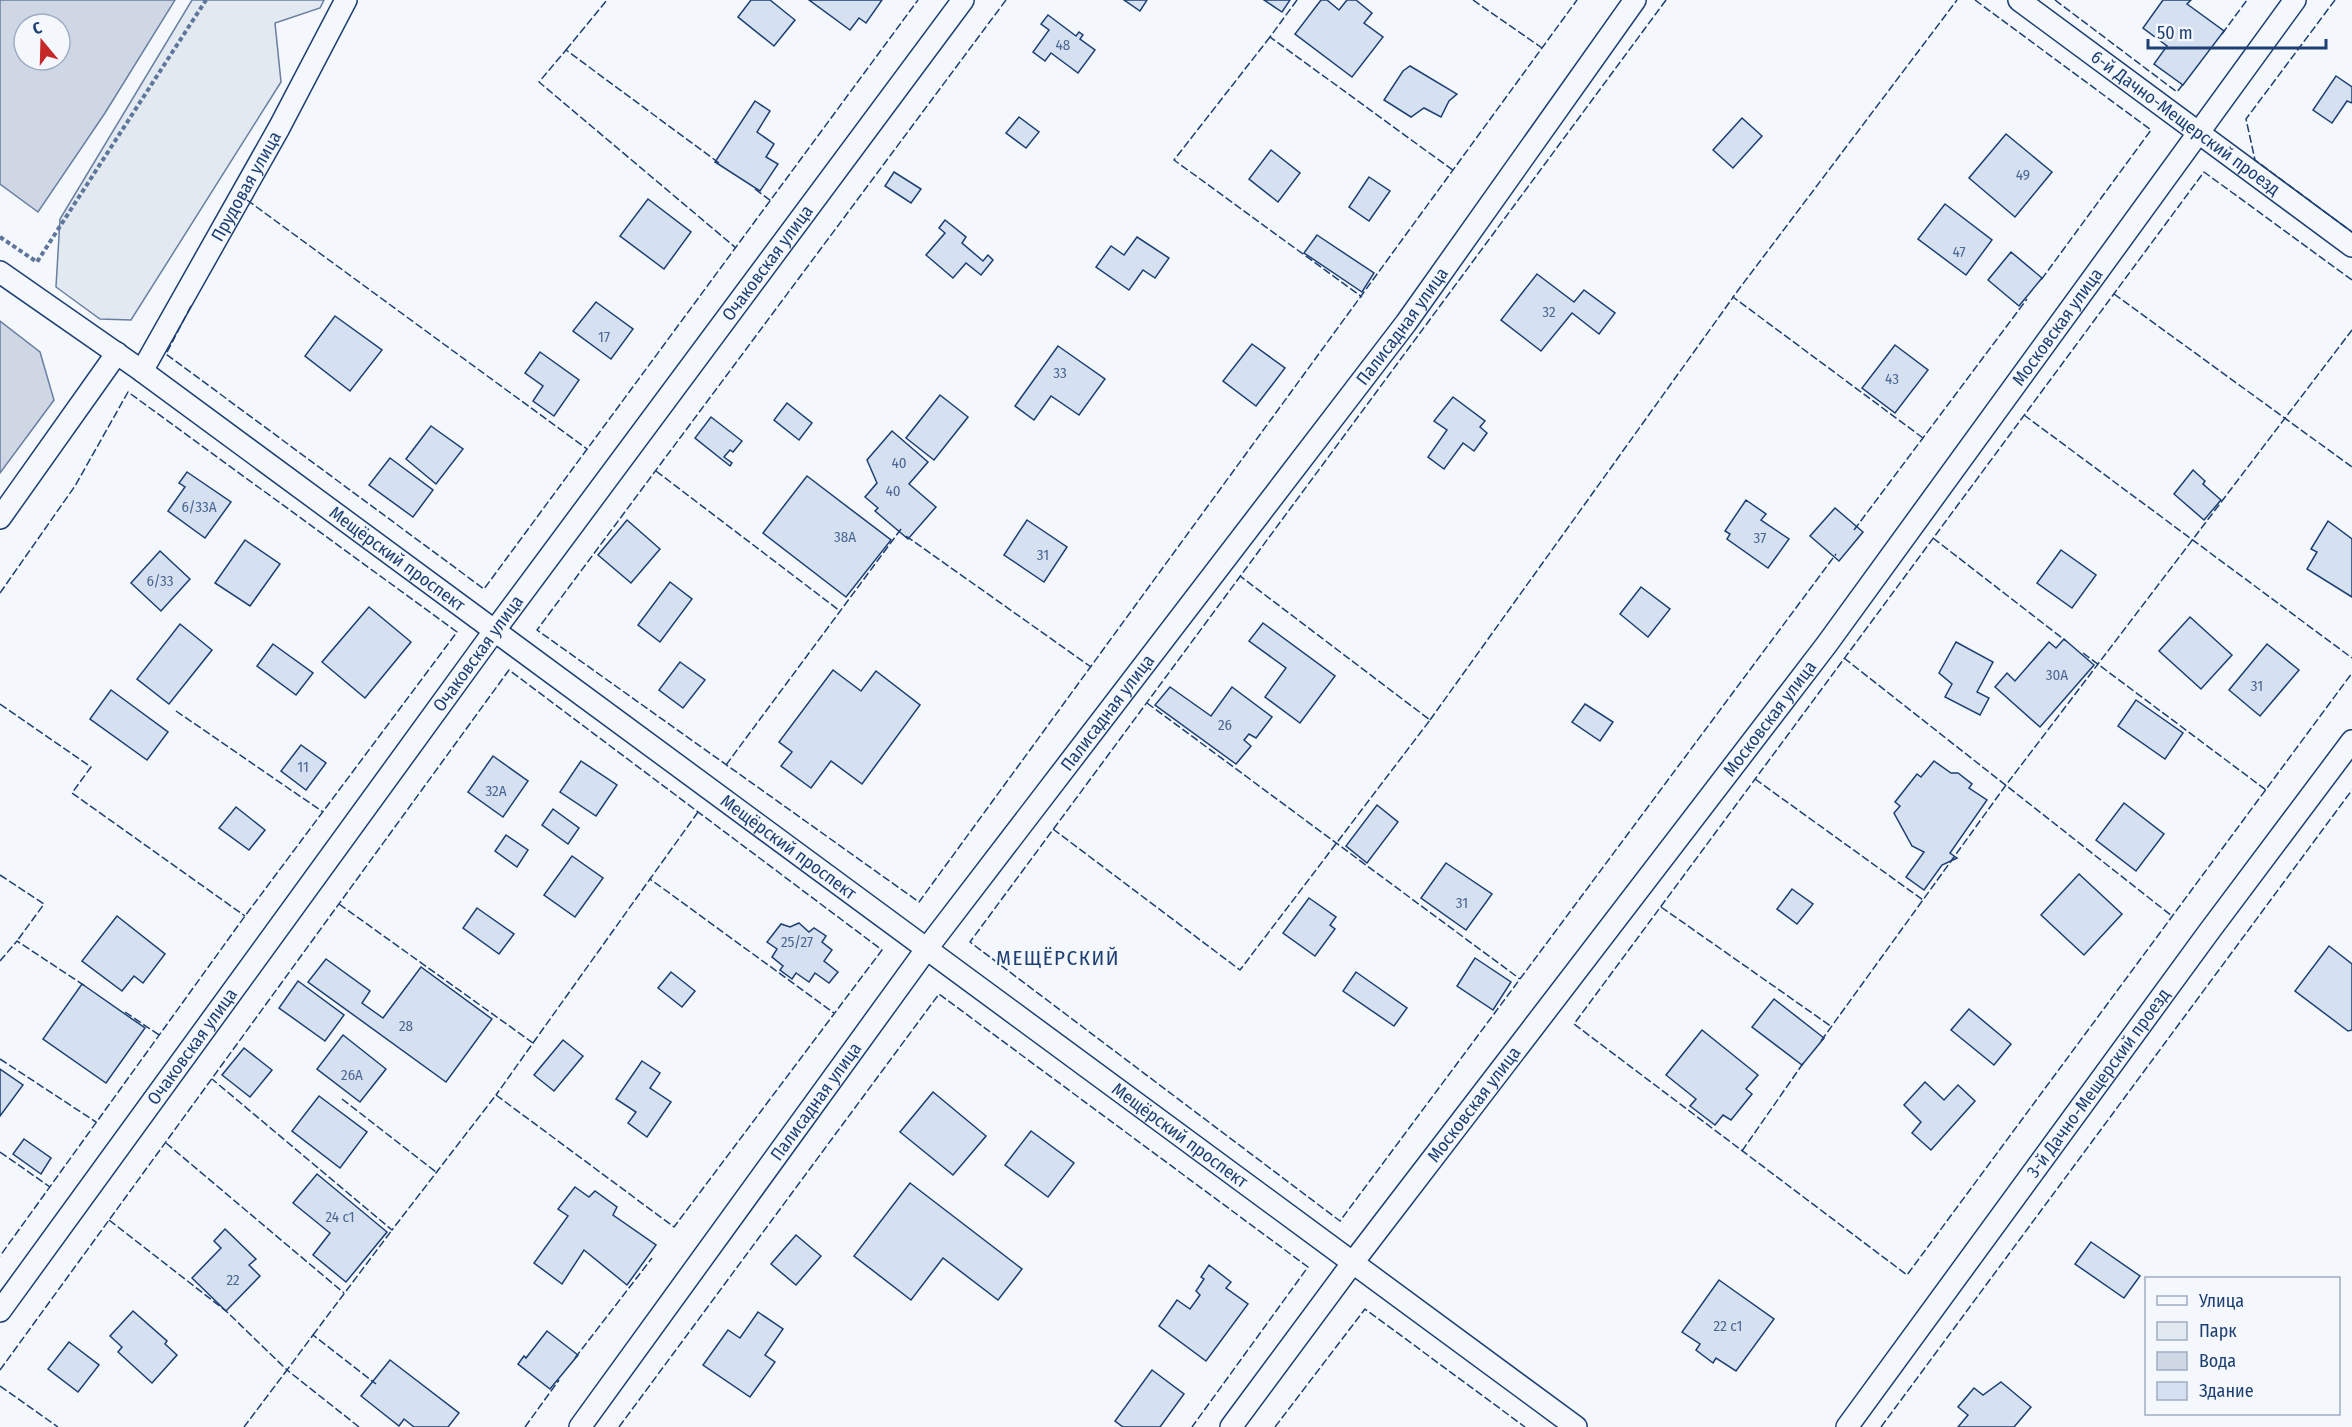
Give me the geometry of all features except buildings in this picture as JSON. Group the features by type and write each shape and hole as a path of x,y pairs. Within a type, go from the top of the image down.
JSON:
{"street":[{"name":"Прудовая улица","path":"142,371 279,128 346,0"},
{"name":"Очаковская улица","path":"0,1311 495,630 963,0"},
{"name":"Палисадная улица","path":"580,1427 928,948 1406,323 1635,0"},
{"name":"6-й Дачно-Мещерский проезд","path":"2019,0 2352,246"},
{"name":"Московская улица","path":"1232,1427 1354,1261 1827,644 2295,0"},
{"name":"Мещёрский проспект","path":"0,272 142,371 1354,1261 1576,1427"},
{"path":"0,518 117,353"},
{"name":"3-й Дачно-Мещерский проезд","path":"1847,1427 2352,741"}],"path":[{"path":"0,237 37,262 206,0"}],"green space":[{"path":"192,0 324,0 320,8 275,23 281,82 131,320 100,319 56,287 60,219"}],"water":[{"path":"0,0 175,0 105,113 38,212 0,184"},
{"path":"0,321 40,352 54,400 0,473"}],"fence":[{"path":"566,50 607,0"},
{"path":"191,306 166,354 484,589 918,0"},
{"path":"1006,0 537,630 919,902 1577,0"},
{"path":"1297,0 1270,37 1454,171"},
{"path":"1473,0 1542,48"},
{"path":"1666,0 970,942 1340,1221 1836,554"},
{"path":"1923,438 1733,297 1957,0"},
{"path":"1975,0 2151,130 2041,280"},
{"path":"2055,0 2177,92 2184,83"},
{"path":"2222,34 2247,0"},
{"path":"2335,0 2246,119 2255,160 2352,232"},
{"path":"1270,37 1174,160 1362,297"},
{"path":"719,163 566,50 539,82 736,248"},
{"path":"2352,280 2204,172 1574,1024 1907,1275 2352,673"},
{"path":"755,189 771,201"},
{"path":"247,200 587,449"},
{"path":"2114,294 2352,467"},
{"path":"1430,720 1734,296"},
{"path":"1854,530 2027,299"},
{"path":"1821,1041 2006,785 2352,330"},
{"path":"0,593 75,486 128,392 457,632 245,916 0,1256"},
{"path":"2024,415 2352,658"},
{"path":"656,471 840,611"},
{"path":"726,765 901,529"},
{"path":"906,536 1091,667"},
{"path":"1933,538 2066,641"},
{"path":"1053,829 1240,970 1430,720 1240,576"},
{"path":"2083,653 2266,790"},
{"path":"1844,658 2172,916"},
{"path":"0,1370 509,670 882,950 674,1227 496,1095 392,1230 212,1079"},
{"path":"1147,703 1520,979"},
{"path":"0,704 91,767 72,793 245,916"},
{"path":"176,711 323,812"},
{"path":"1755,779 1923,900"},
{"path":"1881,1427 2352,790"},
{"path":"698,812 650,879 834,1013"},
{"path":"0,875 44,904 17,941"},
{"path":"533,1043 650,879"},
{"path":"339,904 533,1043 496,1095"},
{"path":"1661,907 1832,1027"},
{"path":"0,961 17,941 85,986"},
{"path":"619,1427 939,994 1308,1267 1192,1427"},
{"path":"125,1012 159,1035"},
{"path":"0,1059 96,1122"},
{"path":"1742,1151 1804,1062"},
{"path":"342,1099 436,1172"},
{"path":"166,1143 344,1293"},
{"path":"0,1152 50,1187"},
{"path":"109,1220 226,1311 287,1370 244,1427"},
{"path":"313,1335 392,1230"},
{"path":"575,1358 652,1258"},
{"path":"1275,1427 1365,1309 1525,1427"},
{"path":"359,1427 287,1370 313,1335 376,1384"},
{"path":"525,1427 559,1380"},
{"path":"0,1386 58,1427"}],"district":[{"name":"МЕЩЁРСКИЙ","path":"1058,958"}]}
